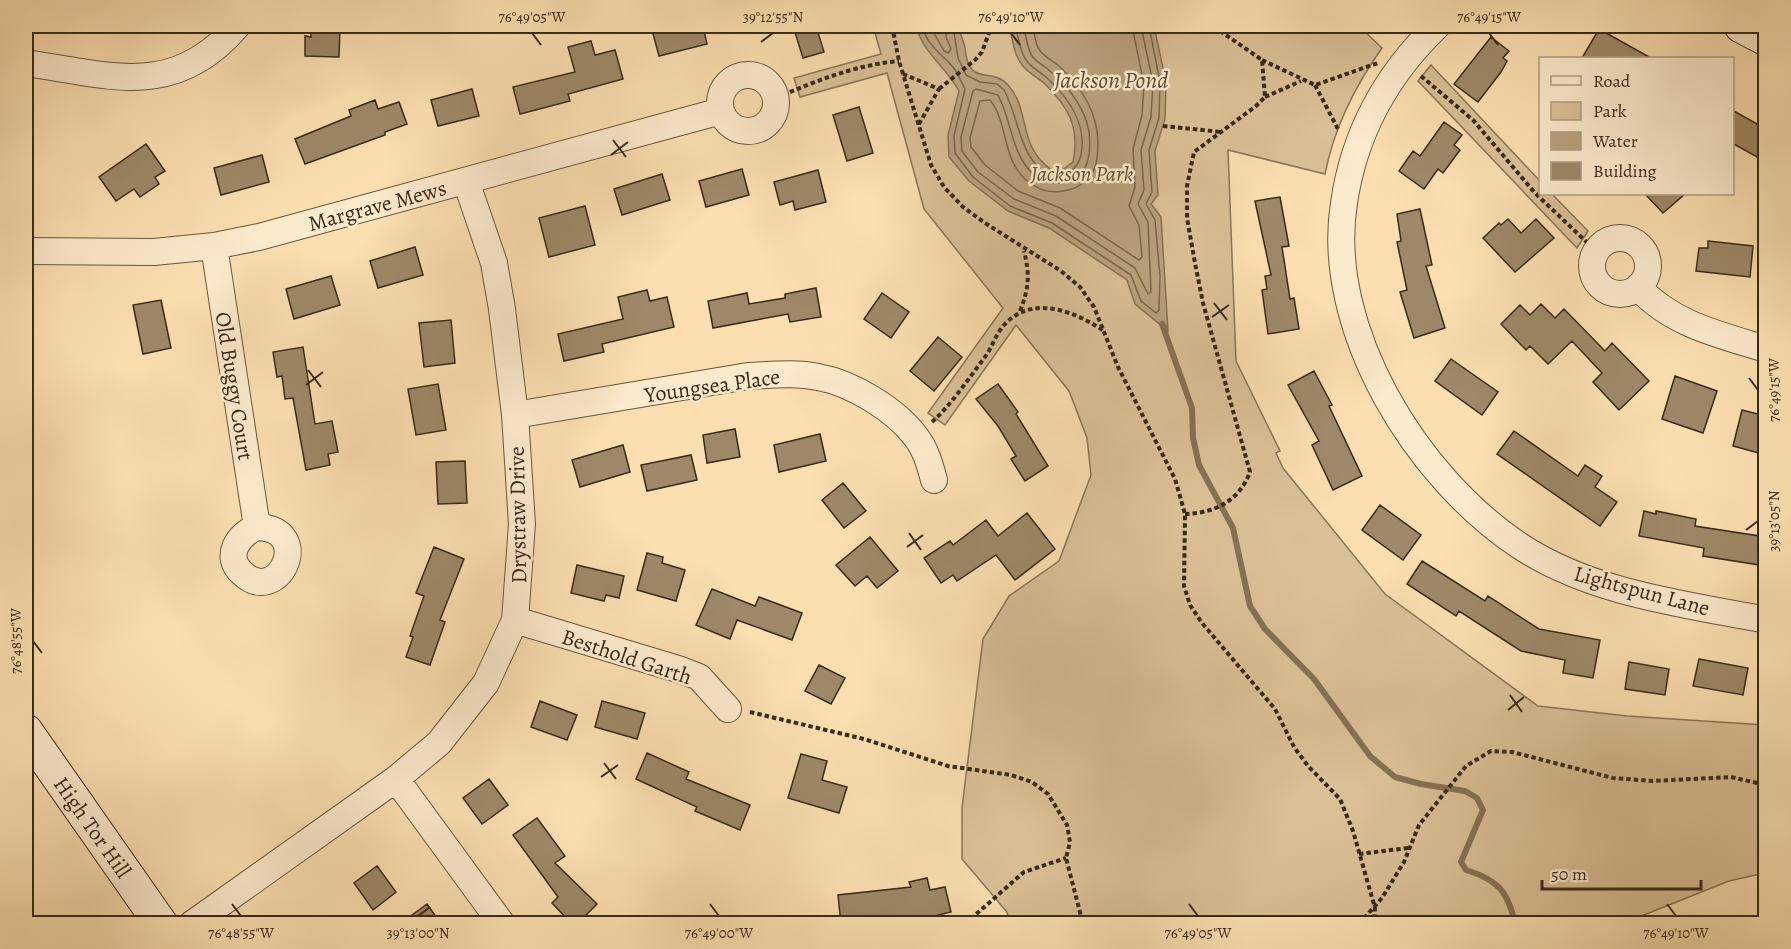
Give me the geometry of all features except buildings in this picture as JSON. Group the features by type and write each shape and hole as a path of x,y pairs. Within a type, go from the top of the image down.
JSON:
{"street":[{"path":"26,63 135,79 158,76 200,59 237,26"},
{"name":"Lightspun Lane","path":"1437,26 1401,64 1382,93 1363,130 1343,204 1342,243 1346,283 1358,334 1398,417 1418,449 1443,478 1494,527 1520,546 1582,578 1671,601 1766,620"},
{"path":"1740,26 1766,39"},
{"path":"741,76 756,76 765,80 772,87 776,98 772,118 764,126 752,131 738,129 728,122 721,111 721,97 724,89 730,81 741,76"},
{"name":"Margrave Mews","path":"26,251 154,252 214,246 258,237 721,111"},
{"name":"Drystraw Drive","path":"192,924 396,779 439,743 486,683 515,620 522,524 515,415 494,264 466,181"},
{"path":"1625,238 1644,250 1648,260 1648,271 1638,287 1629,293 1617,294 1607,291 1598,284 1593,272 1592,260 1596,251 1612,239 1625,238"},
{"name":"Old Buggy Court","path":"214,246 257,527"},
{"path":"1638,287 1653,304 1680,320 1766,349"},
{"name":"Youngsea Place","path":"515,415 748,376 786,374 820,377 847,387 900,420 916,437 927,454 934,480"},
{"name":"Besthold Garth","path":"515,620 699,677 728,709"},
{"name":"High Tor Hill","path":"26,731 161,924"},
{"path":"396,779 502,924"}],"path":[{"path":"892,26 899,61 931,165 944,187 963,207 1080,287 1094,307 1118,367 1175,479 1185,514 1184,586 1190,604 1202,623 1275,709 1294,747 1308,766 1340,799 1375,908 1374,924"},
{"path":"918,124 939,89 975,60 982,52 990,30 1000,26"},
{"path":"1213,26 1262,60 1314,85 1373,62 1401,64 1448,97 1473,120 1535,193 1596,251"},
{"path":"1262,60 1265,97"},
{"path":"776,98 837,73 873,63 899,61"},
{"path":"903,74 939,89"},
{"path":"1185,514 1206,513 1235,498 1250,472 1203,303 1187,218 1187,186 1194,153 1265,97 1302,81"},
{"path":"1314,85 1353,161"},
{"path":"1163,126 1222,132"},
{"path":"916,437 937,418 986,355 996,334 1020,311 1029,288 1029,274 1023,250"},
{"path":"1020,311 1043,308 1063,310 1085,317 1104,331"},
{"path":"728,709 771,716 820,731 864,739 948,766 1011,775 1032,782 1048,794 1067,825 1070,842 1066,858 1083,924"},
{"path":"1359,924 1375,908 1409,848 1419,825 1466,766 1491,751 1512,752 1613,778 1653,781 1731,777 1766,785"},
{"path":"1359,854 1409,848"},
{"path":"965,924 1024,872 1066,858"}],"green space":[{"name":"Jackson Park","path":"873,26 1359,26 1382,48 1347,108 1334,140 1325,174 1228,150 1236,361 1280,451 1276,453 1283,468 1385,594 1538,706 1627,716 1765,725 1765,873 1729,881 1624,923 1010,923 1007,912 962,859 962,808 983,639 1009,596 1059,561 1091,475 1087,438 1069,391 1016,325 945,425 928,413 1003,308 924,209 887,73 800,97 794,78 881,54"},
{"path":"1431,65 1539,180 1539,195 1553,195 1588,231 1577,248 1418,81"}],"water":[{"name":"Jackson Pond","path":"916,26 959,26 967,61 971,68 981,74 1001,79 1008,85 1020,106 1034,151 1052,170 1065,168 1073,162 1075,139 1073,128 1066,110 1053,92 1024,68 1015,51 1009,26 1154,26 1166,82 1165,119 1155,151 1158,195 1151,204 1161,217 1168,331 1135,304 1127,280 1049,228 1008,211 969,181 949,157 948,135 959,91 924,45"}],"waterway":[{"path":"1164,327 1162,324 1192,408 1193,438 1199,465 1233,528 1250,606 1265,629 1314,679 1370,756 1395,777 1465,791 1477,798 1483,810 1461,862 1466,870 1486,878 1500,888 1509,903 1515,924"}]}
